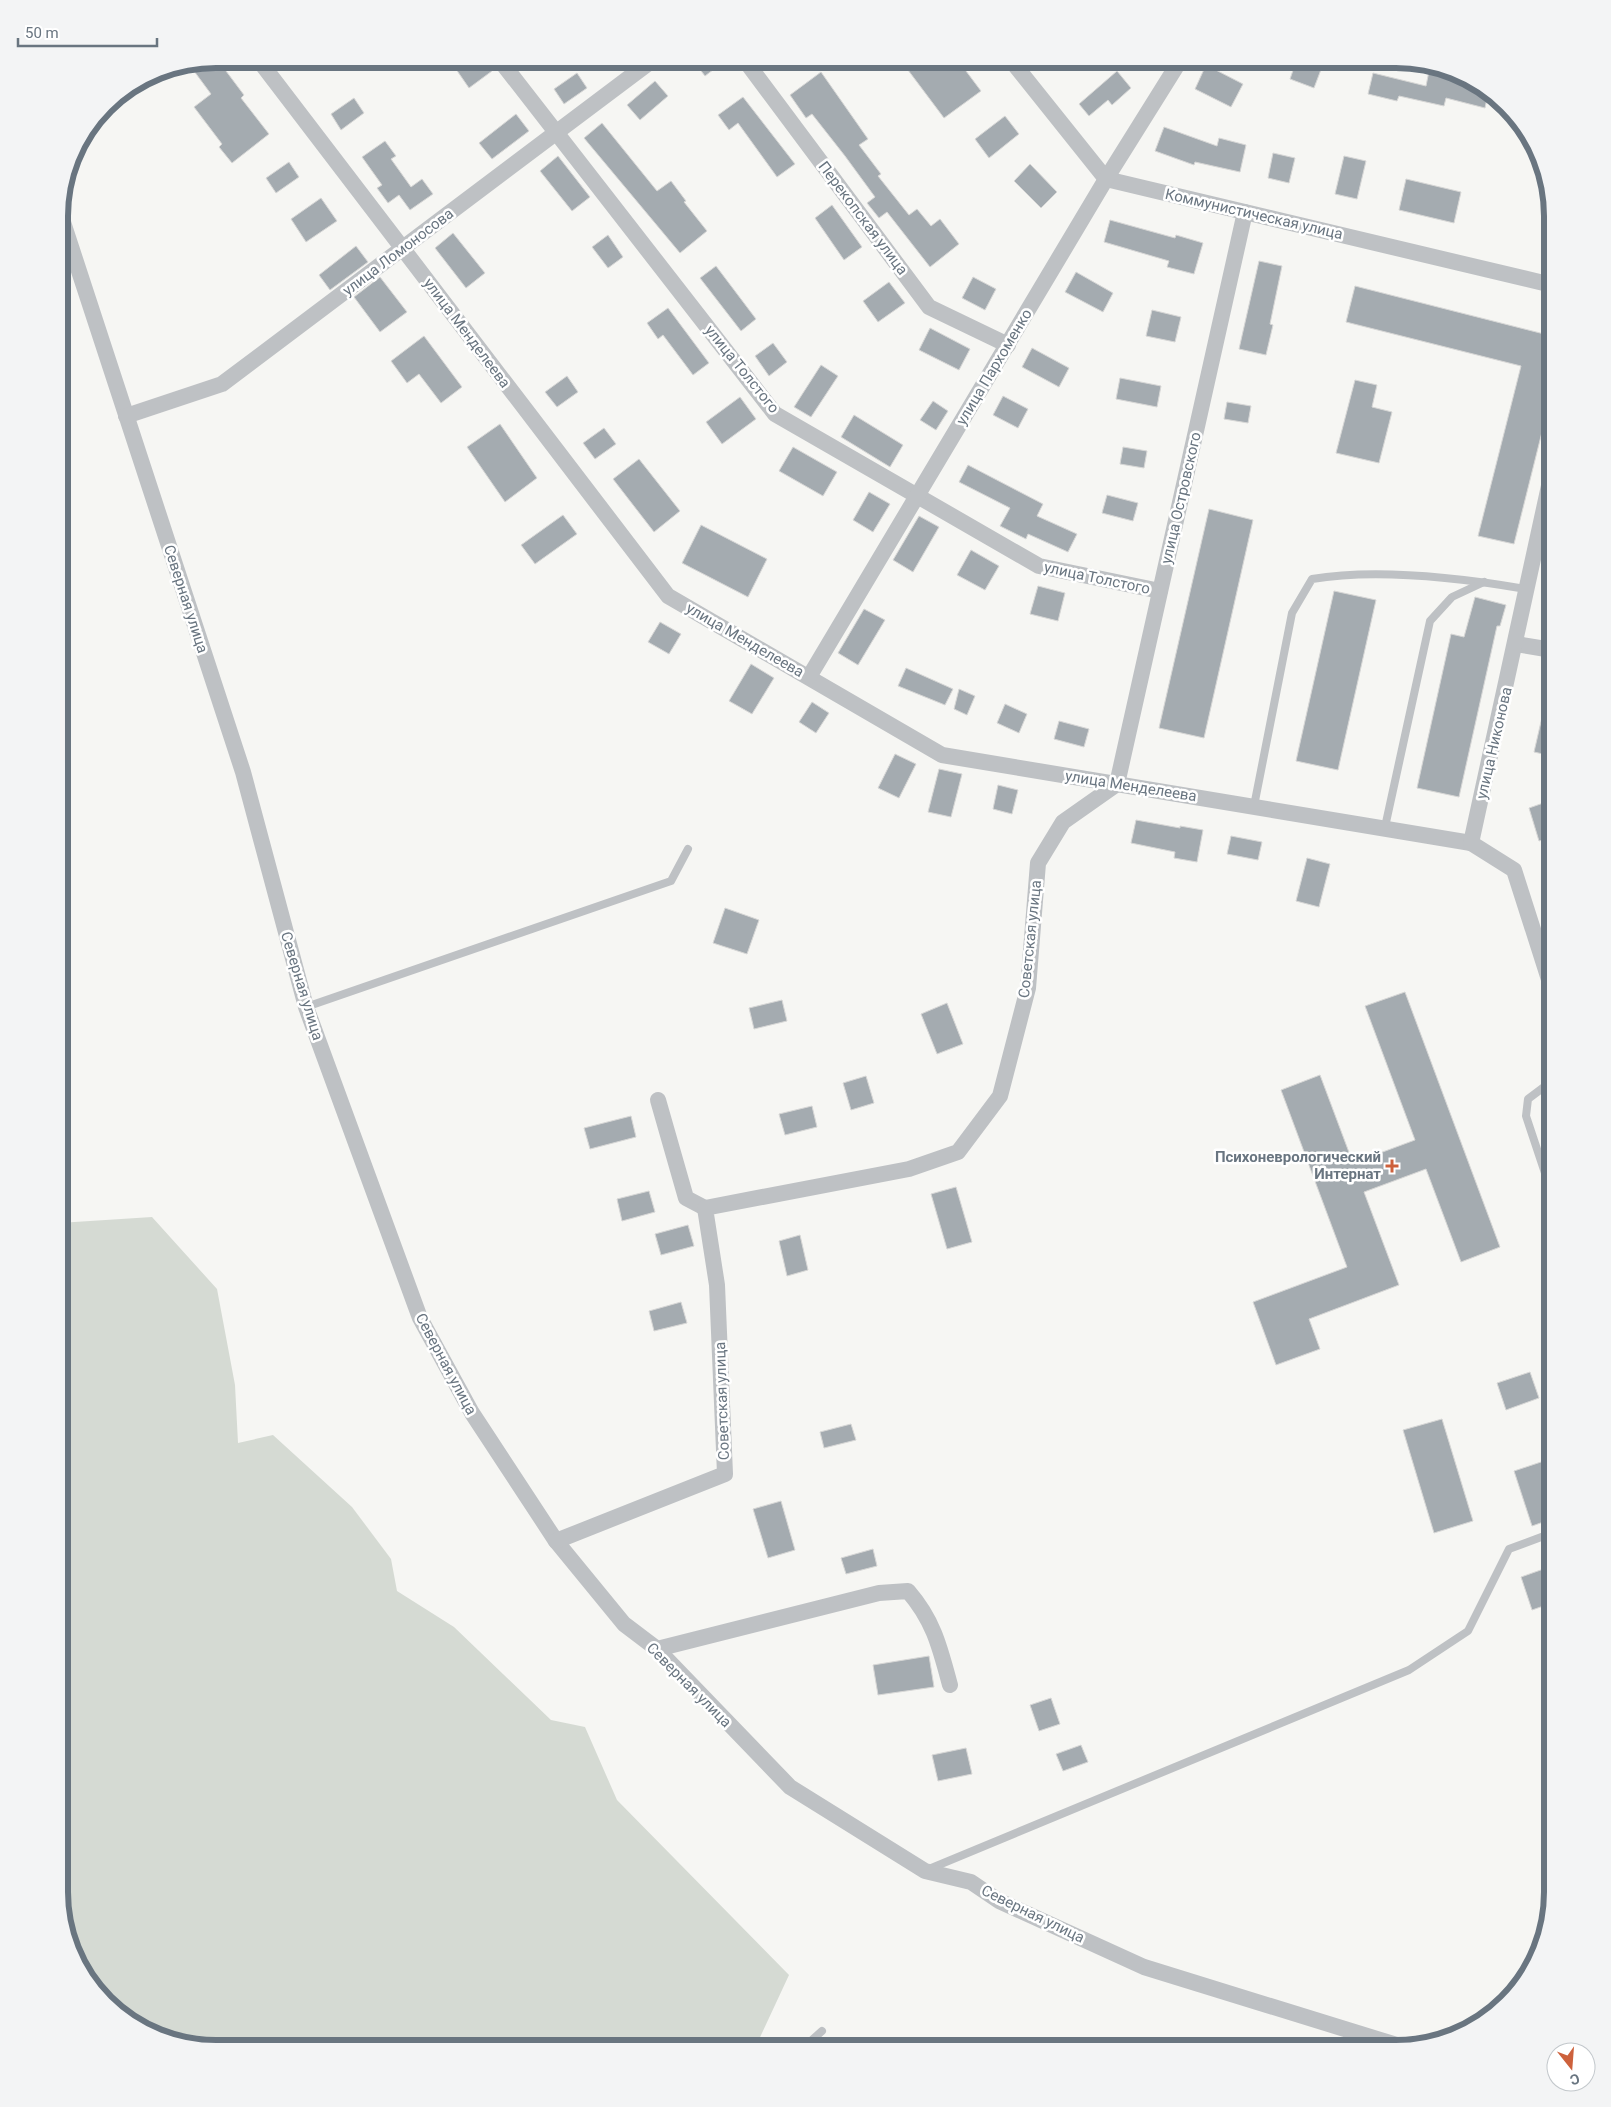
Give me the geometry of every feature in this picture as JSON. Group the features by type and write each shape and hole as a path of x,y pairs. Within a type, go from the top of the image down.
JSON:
{"street":[{"name":"улица Менделеева","path":"264,67 668,596 942,755 1472,842"},
{"name":"улица Толстого","path":"505,67 775,414 1039,566 1160,591"},
{"name":"улица Ломоносова","path":"126,416 222,384 643,67"},
{"name":"Перекопская улица","path":"750,67 929,307 1008,345"},
{"path":"1017,68 1106,179"},
{"name":"улица Пархоменко","path":"809,677 1106,179 1175,68"},
{"name":"Коммунистическая улица","path":"1106,179 1544,283"},
{"name":"улица Островского","path":"1118,784 1245,212"},
{"name":"Северная улица","path":"68,238 243,772 306,1007 420,1318 472,1413 556,1541 624,1624 656,1649 790,1787 925,1871 971,1882 999,1901 1144,1967 1380,2040"},
{"name":"улица Никонова","path":"1472,842 1544,508"},
{"path":"1516,644 1544,649"},
{"name":"Советская улица","path":"556,1541 725,1474 717,1285 704,1208 909,1168 958,1152 1000,1096 1028,988 1038,862 1062,822 1118,784"},
{"path":"1472,842 1514,870 1544,964"},
{"path":"658,1100 686,1198 704,1208"},
{"path":"656,1649 879,1592 908,1591 925,1611 940,1649 950,1685"}],"lane":[{"path":"1254,806 1292,614 1312,579 1340,574 1455,578 1526,589"},
{"path":"1385,827 1430,621 1452,597 1484,582"},
{"path":"306,1007 671,881 688,849"},
{"path":"1544,1087 1528,1099 1526,1116 1544,1170"},
{"path":"925,1871 1409,1670 1468,1631 1509,1549 1544,1536"},
{"path":"811,2040 822,2030"}],"shaded area":[{"path":"152,1217 217,1289 235,1385 238,1443 273,1435 352,1507 391,1559 397,1591 454,1627 551,1720 585,1727 617,1800 789,1975 759,2040 215,2040 177,2034 141,2020 125,2009 104,1989 92,1974 75,1939 70,1921 67,1892 67,1222"}],"building":[{"path":"226,67 228,70 226,71 244,95 241,98 269,134 232,163 219,147 222,144 194,107 211,94 194,71 197,69"},
{"path":"455,67 489,67 492,71 469,88"},
{"path":"698,67 716,67 705,76"},
{"path":"911,68 963,68 981,91 944,118 908,70"},
{"path":"1205,68 1212,68 1243,84 1231,107 1195,89"},
{"path":"1294,68 1322,68 1314,88 1290,79"},
{"path":"1117,71 1131,88 1112,105 1108,100 1089,116 1079,104"},
{"path":"1429,71 1443,75 1478,92 1487,99 1485,108 1446,98 1444,106 1399,96 1397,101 1368,94 1373,73 1426,86"},
{"path":"821,72 868,139 859,145 881,174 878,176 909,215 917,209 931,226 940,219 959,244 930,267 887,212 879,218 867,203 875,197 812,114 806,118 790,95"},
{"path":"577,73 587,88 564,104 554,89"},
{"path":"655,81 668,96 640,120 627,105"},
{"path":"743,97 795,164 777,177 738,123 729,130 718,115"},
{"path":"354,98 364,113 341,130 331,114"},
{"path":"516,114 529,131 492,159 479,143"},
{"path":"1005,116 1019,134 989,158 975,139"},
{"path":"602,123 657,191 671,181 686,201 684,202 707,231 680,253 584,138"},
{"path":"1164,127 1217,146 1219,138 1246,145 1240,172 1195,162 1194,165 1155,151"},
{"path":"385,141 396,156 391,159 411,187 422,179 433,194 410,210 399,195 388,203 377,188 382,185 362,157"},
{"path":"1273,153 1295,158 1289,183 1268,178"},
{"path":"558,156 590,197 572,211 540,171"},
{"path":"1344,156 1366,161 1357,199 1335,194"},
{"path":"289,162 299,177 276,193 266,178"},
{"path":"1030,164 1057,192 1041,208 1014,181"},
{"path":"1406,179 1461,192 1454,223 1399,210"},
{"path":"321,198 337,221 306,242 291,219"},
{"path":"832,205 862,247 844,260 815,218"},
{"path":"1110,220 1175,238 1176,235 1203,243 1194,274 1167,267 1169,261 1104,242"},
{"path":"453,233 485,273 466,288 435,248"},
{"path":"608,235 623,257 608,268 592,247"},
{"path":"356,246 368,262 330,290 319,275"},
{"path":"1259,261 1282,266 1270,324 1273,325 1266,355 1239,349"},
{"path":"716,266 756,319 741,331 700,278"},
{"path":"1076,272 1113,293 1103,312 1065,292"},
{"path":"380,277 407,312 380,332 354,297"},
{"path":"973,277 996,289 985,310 962,298"},
{"path":"889,282 905,303 878,322 863,301"},
{"path":"1355,286 1544,334 1544,424 1514,544 1478,536 1521,366 1346,322"},
{"path":"668,308 709,363 693,375 663,335 658,339 647,323"},
{"path":"1152,310 1181,317 1175,342 1146,336"},
{"path":"930,328 970,349 959,370 919,350"},
{"path":"424,336 462,387 441,403 419,374 407,383 391,361"},
{"path":"773,343 787,362 769,376 755,356"},
{"path":"1032,348 1069,368 1059,387 1022,367"},
{"path":"821,365 838,376 811,417 794,407"},
{"path":"567,376 578,392 557,407 545,392"},
{"path":"1120,378 1161,386 1157,407 1116,399"},
{"path":"1355,380 1377,385 1372,407 1392,412 1379,463 1336,453"},
{"path":"1003,396 1028,409 1018,428 993,415"},
{"path":"740,397 756,419 722,444 706,422"},
{"path":"933,401 948,411 936,430 920,420"},
{"path":"1227,402 1251,406 1248,423 1224,419"},
{"path":"854,415 903,445 890,467 841,437"},
{"path":"500,424 537,478 505,502 467,447"},
{"path":"604,428 616,444 595,459 583,443"},
{"path":"793,447 837,472 823,496 779,471"},
{"path":"1123,447 1147,451 1144,468 1120,464"},
{"path":"639,459 680,511 654,532 613,479"},
{"path":"968,465 1043,504 1037,516 1077,534 1068,552 1028,534 1026,539 1000,526 1010,508 959,482"},
{"path":"869,492 890,504 873,532 853,520"},
{"path":"1107,495 1138,503 1133,521 1102,513"},
{"path":"1209,509 1253,520 1204,738 1159,728"},
{"path":"563,515 577,534 535,564 521,545"},
{"path":"919,516 939,527 913,572 893,560"},
{"path":"701,525 767,559 748,597 682,563"},
{"path":"971,550 999,566 985,590 957,575"},
{"path":"1038,586 1065,593 1058,621 1030,614"},
{"path":"1334,591 1376,600 1338,770 1296,761"},
{"path":"1475,597 1506,605 1500,626 1497,626 1459,797 1417,788 1451,634 1464,637"},
{"path":"864,609 885,620 858,665 838,653"},
{"path":"660,622 681,634 669,654 648,642"},
{"path":"751,664 774,678 752,714 729,701"},
{"path":"906,668 953,689 945,705 898,686"},
{"path":"959,689 975,696 967,715 954,709"},
{"path":"812,702 829,713 816,733 799,722"},
{"path":"1005,704 1027,714 1019,733 997,723"},
{"path":"1544,709 1544,754 1534,752"},
{"path":"1059,721 1089,729 1084,747 1054,739"},
{"path":"895,754 916,764 899,798 878,788"},
{"path":"939,769 962,774 951,817 928,812"},
{"path":"998,785 1018,790 1012,814 993,809"},
{"path":"1544,803 1544,839 1539,841 1529,808"},
{"path":"1136,820 1203,830 1197,862 1174,858 1175,852 1131,843"},
{"path":"1231,836 1262,842 1258,860 1227,854"},
{"path":"1307,858 1330,864 1319,907 1296,901"},
{"path":"725,908 759,920 747,954 713,943"},
{"path":"1405,992 1500,1247 1461,1262 1426,1169 1364,1192 1399,1285 1309,1319 1320,1349 1276,1365 1253,1302 1347,1267 1281,1090 1320,1075 1353,1163 1415,1140 1365,1006"},
{"path":"782,1000 787,1021 754,1029 749,1008"},
{"path":"947,1003 963,1044 937,1054 921,1014"},
{"path":"866,1076 874,1103 851,1110 843,1083"},
{"path":"812,1106 817,1127 785,1135 779,1114"},
{"path":"631,1116 636,1137 590,1149 584,1128"},
{"path":"956,1187 972,1242 947,1249 931,1194"},
{"path":"649,1191 655,1212 622,1221 617,1199"},
{"path":"688,1225 694,1246 661,1255 655,1234"},
{"path":"800,1235 808,1270 787,1276 779,1241"},
{"path":"681,1302 687,1323 654,1331 649,1311"},
{"path":"1530,1372 1539,1398 1506,1410 1497,1383"},
{"path":"1442,1419 1473,1521 1434,1533 1403,1430"},
{"path":"851,1424 856,1440 824,1448 820,1432"},
{"path":"1544,1461 1544,1522 1532,1526 1514,1471"},
{"path":"781,1501 795,1550 768,1558 753,1509"},
{"path":"873,1549 877,1566 846,1574 841,1558"},
{"path":"1544,1569 1544,1606 1532,1610 1521,1577"},
{"path":"929,1656 934,1687 878,1695 873,1665"},
{"path":"1051,1698 1060,1724 1039,1731 1030,1705"},
{"path":"1081,1745 1088,1762 1063,1771 1056,1754"},
{"path":"966,1748 972,1774 938,1781 932,1755"}],"place":[{"name":"Психоневрологический Интернат","path":"1392,1166"}]}
